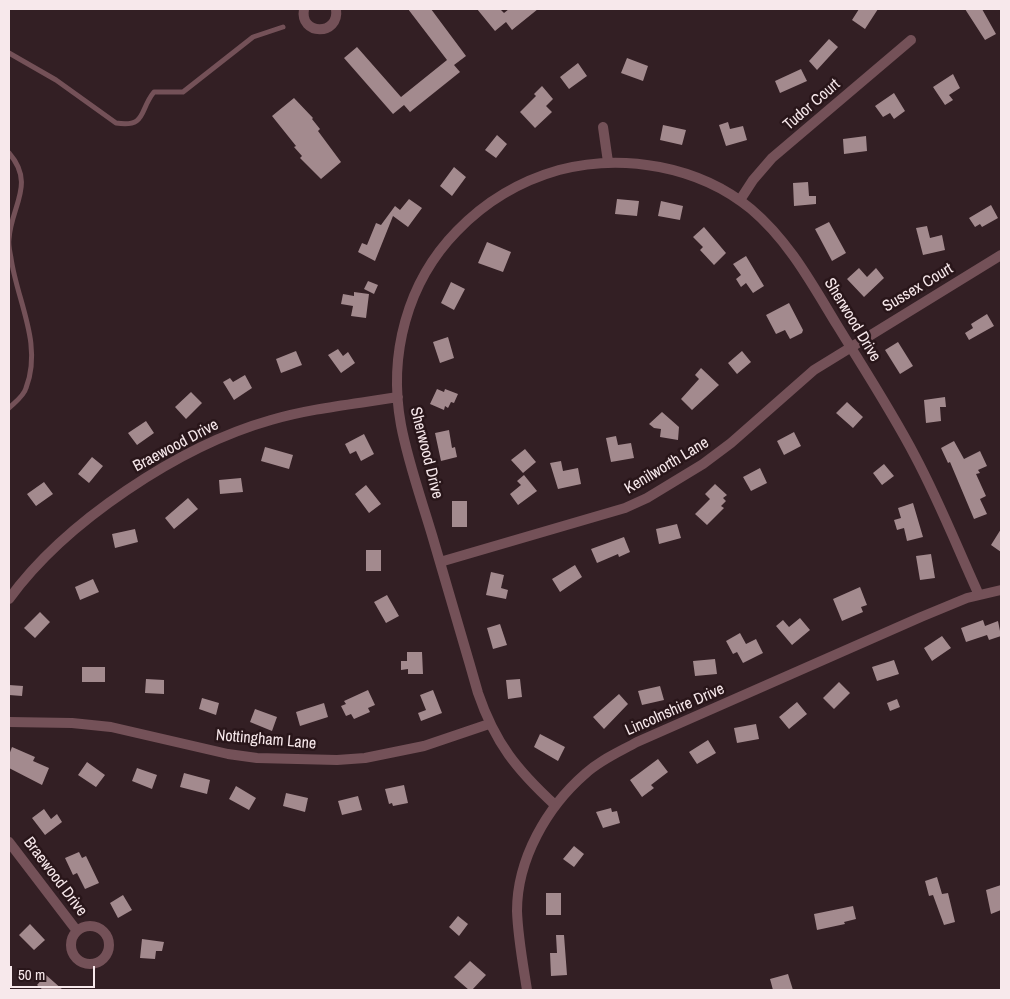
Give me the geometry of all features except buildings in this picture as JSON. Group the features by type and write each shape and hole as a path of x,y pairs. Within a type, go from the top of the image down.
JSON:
{"street":[{"path":"304,9 306,23 310,27 321,30 327,29 335,21 336,9"},
{"name":"Tudor Court","path":"740,200 753,180 772,158 911,40"},
{"path":"603,127 608,162"},
{"name":"Sherwood Drive","path":"555,805 516,768 489,724 405,444 398,398 398,356 405,319 418,285 427,268 450,238 480,210 518,185 575,166 608,162 625,162 665,168 705,181 740,200 769,225 792,253 916,457 979,595"},
{"name":"Sussex Court","path":"850,347 1001,255"},
{"name":"Kenilworth Lane","path":"440,562 625,508 647,498 724,448 800,381 850,347"},
{"name":"Braewood Drive","path":"9,599 39,563 63,541 136,484 170,463 241,430 272,420 398,398"},
{"name":"Lincolnshire Drive","path":"527,990 517,909 520,879 526,857 555,805 586,773 605,759 637,742 921,617 979,595 1001,590"},
{"name":"Nottingham Lane","path":"9,722 49,722 102,726 151,735 180,744 228,754 338,760 365,758 424,746 489,724"},
{"name":"Braewood Drive","path":"9,842 77,931"}],"lane":[{"path":"9,52 56,80 116,123 128,125 136,124 141,118 154,92 183,92 253,37 283,26"},
{"path":"9,153 18,166 22,184 20,202 9,239 17,287 31,335 32,360 26,389 9,408"}]}
